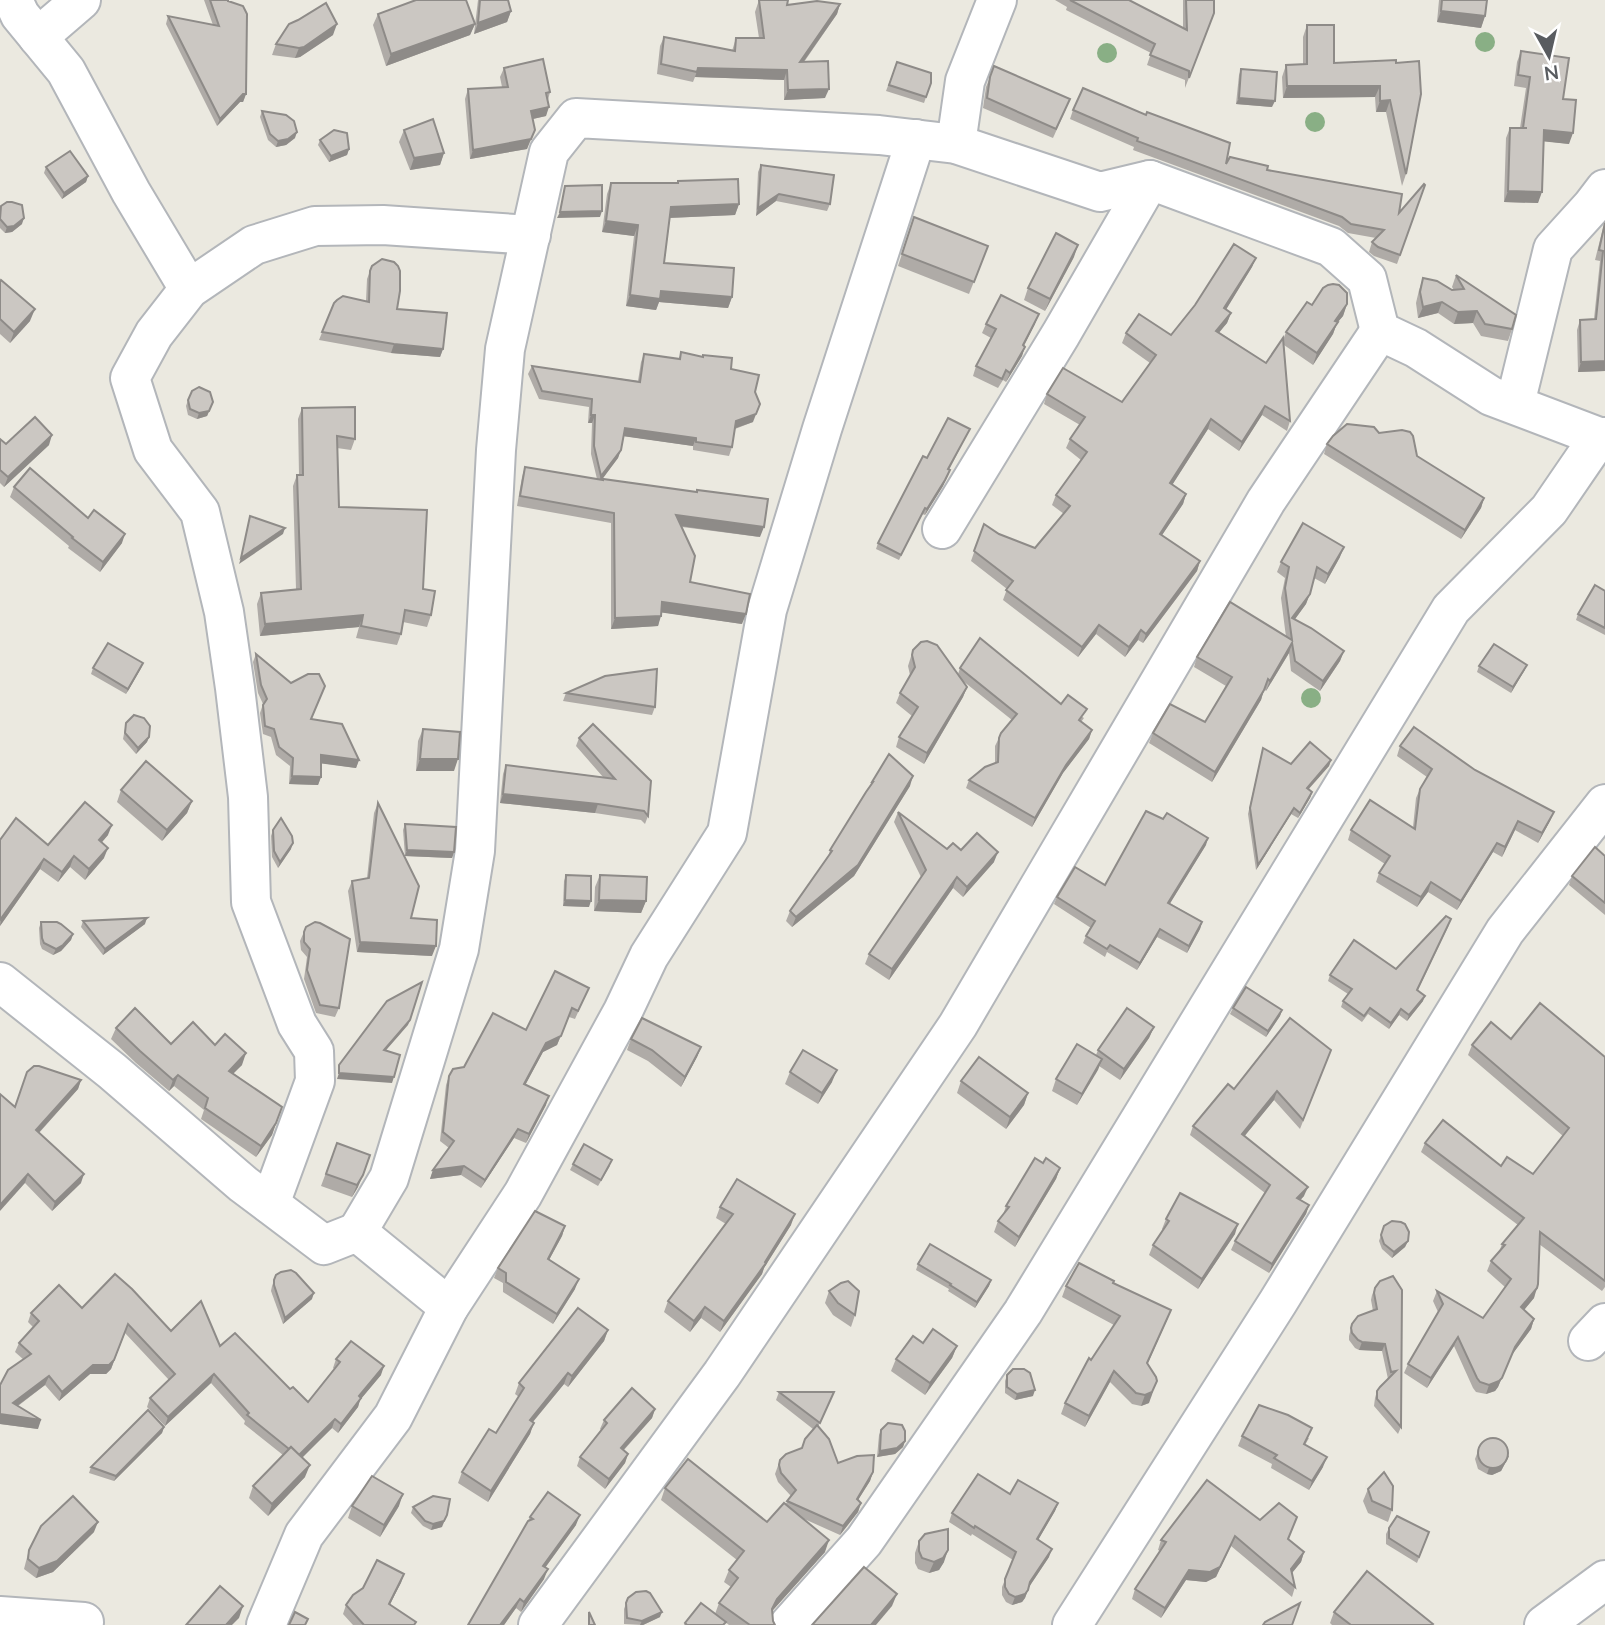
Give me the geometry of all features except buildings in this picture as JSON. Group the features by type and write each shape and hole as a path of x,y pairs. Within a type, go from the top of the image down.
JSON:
{"street":[{"path":"13,0 20,15 66,71 131,192 189,289"},
{"path":"38,37 81,0"},
{"path":"956,144 965,81 998,0"},
{"path":"0,982 112,1071 243,1184 324,1245 357,1232 389,1178 459,949 475,851 496,450 505,349 549,152 576,118 879,135 956,144 1100,192 1150,180 1331,247 1367,279 1380,331 1266,501 958,1025 722,1374 538,1625"},
{"path":"266,1625 304,1535 393,1417 449,1307 523,1194 623,1011 649,956 727,833 767,610 822,429 916,139"},
{"path":"942,529 1061,334 1150,180"},
{"path":"1514,404 1553,249 1605,189"},
{"path":"270,1205 315,1081 314,1051 297,1024 251,902 248,797 235,688 225,612 200,512 153,450 130,378 154,334 189,289 254,246 315,226 383,225 531,235"},
{"path":"789,1625 864,1541 1023,1312 1451,609 1549,510 1602,437 1491,396 1416,348 1380,331"},
{"path":"1072,1625 1279,1303 1505,931 1605,804"},
{"path":"357,1232 449,1307"},
{"path":"1544,1625 1605,1580"},
{"path":"0,1616 84,1622"}]}
